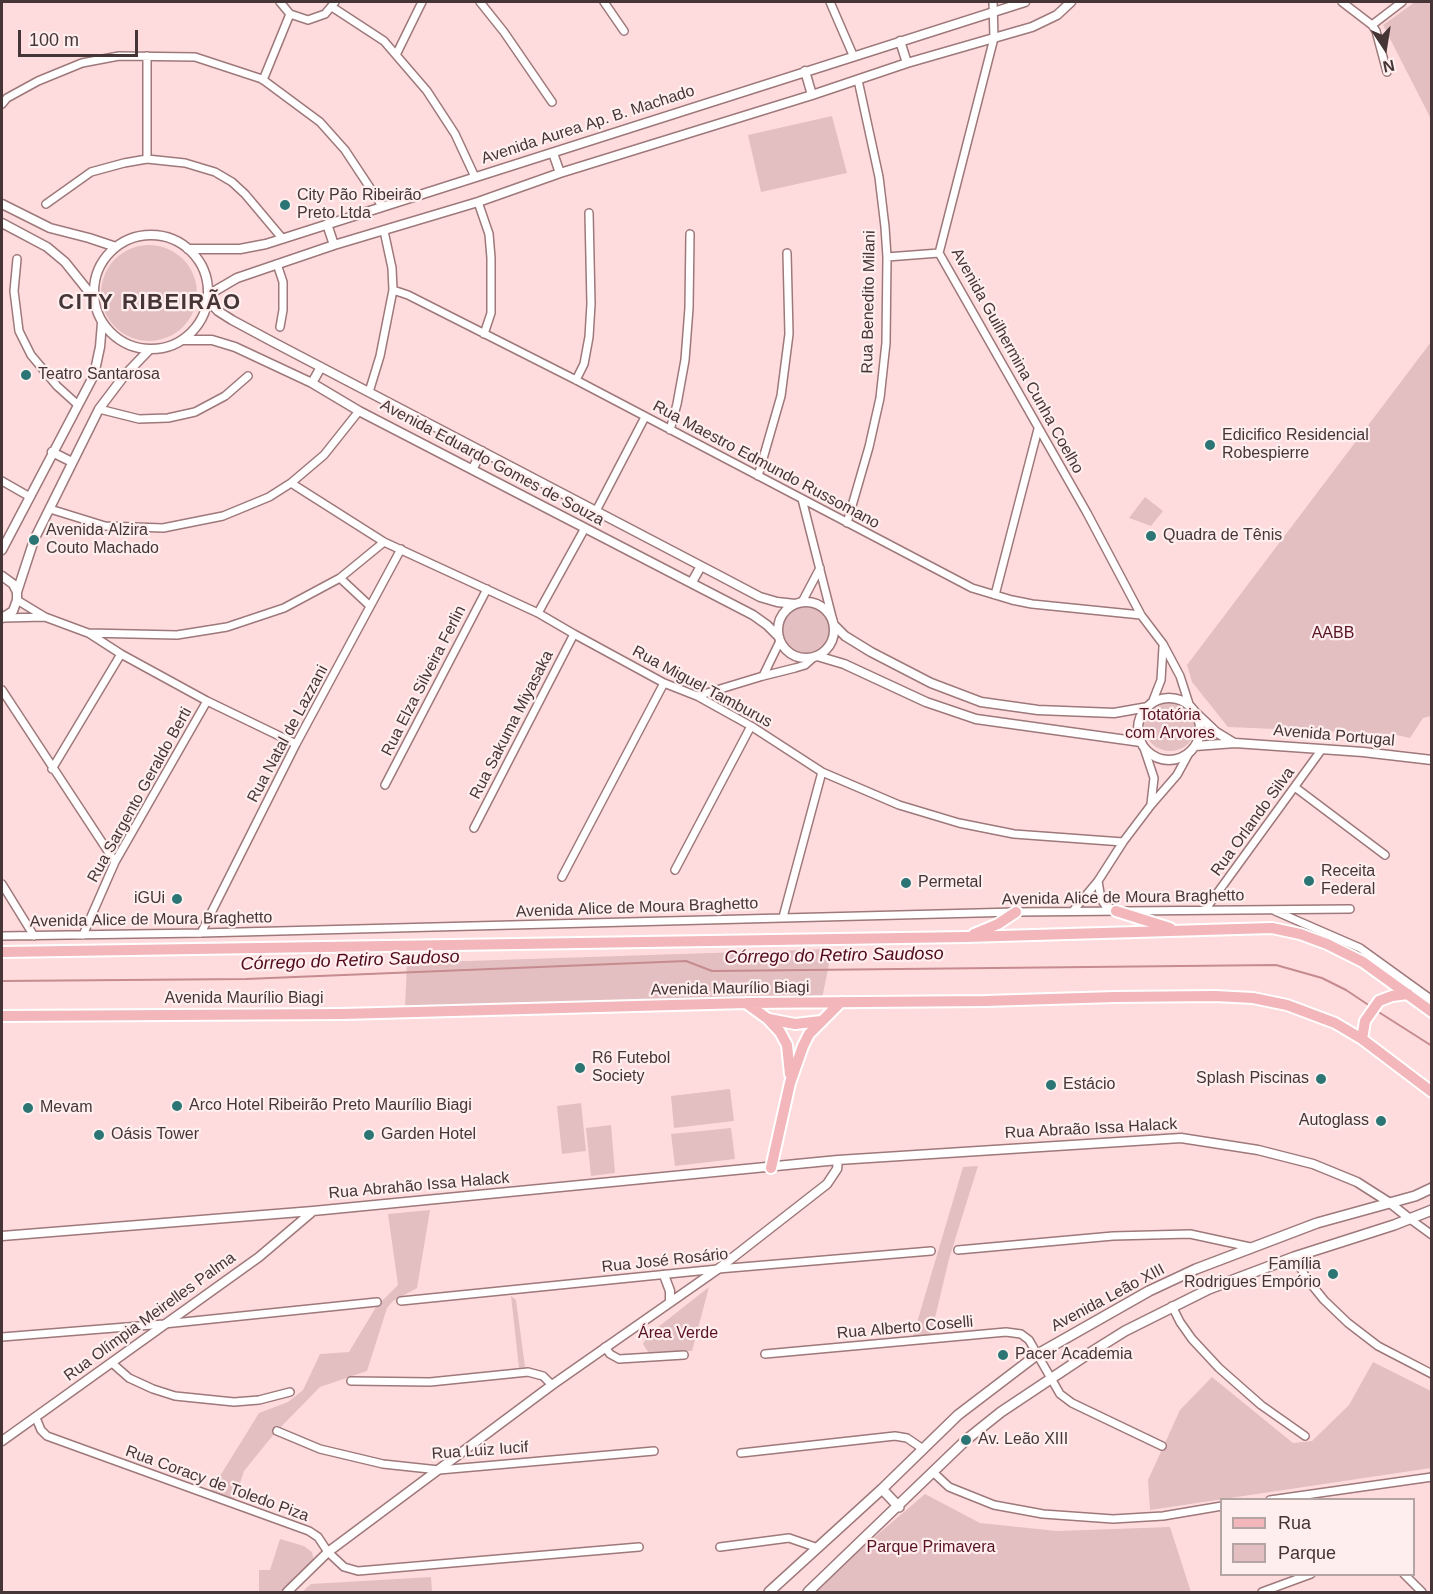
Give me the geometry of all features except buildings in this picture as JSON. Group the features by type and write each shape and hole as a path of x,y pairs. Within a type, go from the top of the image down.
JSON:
{"main road":[{"path":"1116,911 1182,931"},
{"path":"966,937 998,924 1016,912"},
{"path":"2,952 966,937 1272,928 1300,934 1327,944 1363,962 1431,1012"},
{"path":"1362,1039 1365,1021 1379,1001 1392,996 1408,994"},
{"name":"Avenida Maurílio Biagi","path":"2,1016 342,1014 746,1003 1215,996 1252,998 1313,1013 1362,1039 1431,1092"},
{"path":"771,1168 790,1083 802,1046 809,1034 841,1002"},
{"path":"746,1003 768,1019 780,1032 787,1046 790,1083"},
{"path":"768,1019 795,1024 822,1021"},
{"name":"Avenida Leão XIII","path":"769,1593 882,1489 958,1414 1038,1354 1149,1291 1250,1247 1317,1223 1390,1203 1431,1188"},
{"path":"808,1593 966,1440 1001,1412 1125,1331 1209,1289 1431,1210"},
{"path":"882,1489 898,1507"}],"street":[{"path":"280,2 290,14 308,20 325,14 333,4 384,41 427,91 450,125 475,177"},
{"path":"396,55 422,2"},
{"path":"480,2 504,32 552,102"},
{"path":"604,2 624,31"},
{"path":"830,2 853,55"},
{"name":"Avenida Aurea Ap. B. Machado","path":"188,249 240,249 282,238 900,41 993,6 1025,2"},
{"path":"208,298 237,278 334,245 478,202 560,173 907,63 1032,27 1057,15 1071,2"},
{"path":"1342,2 1372,25 1376,31 1387,72"},
{"path":"1372,25 1402,2"},
{"name":"Avenida Guilhermina Cunha Coelho","path":"993,6 994,38 939,253 1087,513 1141,615 1163,644 1180,676 1192,709"},
{"path":"263,80 290,14"},
{"path":"900,41 907,63"},
{"path":"3,99 38,81 82,63 119,56 195,57 263,80 320,122 345,150 382,206"},
{"path":"147,56 147,159"},
{"path":"804,71 812,95"},
{"name":"Rua Benedito Milani","path":"847,523 869,447 880,398 885,343 887,257 879,177 858,80"},
{"path":"554,153 560,173"},
{"path":"46,204 91,172 147,159 185,164 215,172 232,182 282,238"},
{"path":"478,202 489,234 491,258 491,313 484,334"},
{"path":"2,204 50,228 116,248"},
{"path":"576,380 584,364 589,337 591,304 589,213"},
{"path":"2,223 47,247 65,262 93,297"},
{"path":"327,224 334,245"},
{"path":"369,392 380,356 393,290 392,268 384,231"},
{"path":"670,430 685,360 689,308 690,234"},
{"path":"151,235 175,240 188,249 200,261 207,280 206,311 198,326 183,340 167,347 149,350 131,346 114,337 102,323 93,297 94,285 102,263 116,248 128,240 151,235"},
{"path":"758,476 781,396 789,334 787,253"},
{"path":"887,257 939,253"},
{"path":"18,260 14,291 19,331 31,355 57,386 78,405"},
{"path":"277,264 283,282 283,310 280,327"},
{"name":"Rua Maestro Edmundo Russomano","path":"393,290 408,295 576,380 972,588 1032,604 1141,615"},
{"name":"Avenida Eduardo Gomes de Souza","path":"208,298 218,311 232,320 760,597 777,602 799,603"},
{"path":"2,550 94,375 102,323"},
{"name":"Avenida Eduardo Gomes de Souza","path":"183,340 212,340 235,346 312,383 359,411 753,615 767,624 780,639"},
{"path":"2,618 13,611 34,540 99,409 124,376 149,350"},
{"path":"312,383 321,367"},
{"path":"99,409 139,419 168,418 195,412 225,396 248,376"},
{"path":"50,509 105,526 164,528 223,516 269,497 291,483 324,455 359,411"},
{"path":"596,511 645,417"},
{"path":"995,595 1038,429"},
{"path":"1032,447 1044,440"},
{"path":"473,468 482,451"},
{"path":"52,452 72,462"},
{"path":"2,481 30,497"},
{"name":"Rua Miguel Tamburus","path":"291,483 384,542 538,613 664,683 697,696 751,726 822,772 899,805 959,823 1014,834 1123,842"},
{"path":"697,696 805,665 827,649 834,638 834,623 802,499"},
{"path":"538,613 585,528"},
{"path":"88,633 177,635 227,627 284,608 340,579 384,542"},
{"name":"Rua Natal de Lazzani","path":"201,933 297,744 401,549"},
{"path":"692,582 701,566"},
{"path":"799,603 820,568"},
{"path":"2,576 13,584 17,596 45,617 88,633 121,654 207,701 297,744"},
{"path":"340,579 370,606"},
{"name":"Rua Elza Silveira Ferlin","path":"385,785 487,589"},
{"path":"1073,911 1098,881 1123,842 1151,805 1177,775 1195,746 1200,729 1192,709 1182,701 1172,699 1162,699 1150,705 1114,713 1038,710 981,702 932,683 871,652 845,636 823,607 814,603 799,603 787,609 781,617 778,627 780,639 789,653 798,657 815,656 844,664 926,702 976,719 1143,745 1161,759 1170,760 1189,753"},
{"path":"2,618 45,617"},
{"name":"Rua Sakuma Miyasaka","path":"474,828 574,634"},
{"path":"763,676 780,639"},
{"path":"1151,805 1154,778 1138,727 1161,680 1163,644"},
{"path":"52,769 121,654"},
{"path":"561,877 664,683"},
{"path":"2,690 115,862"},
{"name":"Rua Sargento Geraldo Berti","path":"83,935 115,862 207,701"},
{"path":"976,719 981,702"},
{"name":"Avenida Portugal","path":"1192,709 1216,732 1235,743"},
{"path":"675,870 751,726"},
{"name":"Avenida Portugal","path":"1195,746 1235,743 1431,760"},
{"name":"Rua Orlando Silva","path":"1205,910 1296,788 1322,749"},
{"path":"783,917 822,772"},
{"path":"1296,788 1385,855"},
{"path":"1098,881 1101,899 1105,905 1116,911"},
{"path":"2,884 34,936"},
{"path":"1273,910 1350,909"},
{"path":"1273,910 1360,948 1431,1000"},
{"name":"Avenida Alice de Moura Braghetto","path":"2,936 1016,912 1273,910"},
{"name":"Rua Abraão Issa Halack","path":"838,1160 1180,1138 1258,1150 1313,1164 1357,1182 1390,1203 1431,1236"},
{"path":"287,1593 328,1552 552,1385 718,1269 827,1184 833,1178 838,1160"},
{"name":"Rua Abrahão Issa Halack","path":"2,1236 313,1212 838,1160"},
{"name":"Rua Olímpia Meirelles Palma","path":"2,1441 259,1257 313,1212"},
{"path":"958,1250 1113,1236 1190,1234 1250,1247"},
{"name":"Rua José Rosário","path":"401,1301 718,1269 931,1251"},
{"path":"1294,1257 1307,1279 1324,1300 1348,1323 1378,1346 1431,1374"},
{"path":"664,1275 670,1292 670,1302"},
{"path":"2,1338 377,1302"},
{"path":"1172,1306 1192,1339 1220,1368 1261,1405 1305,1436"},
{"name":"Rua Alberto Coselli","path":"765,1354 1006,1332 1021,1334 1029,1340 1060,1394 1072,1403 1162,1446"},
{"path":"605,1347 610,1354 619,1359 684,1355"},
{"path":"112,1363 129,1378 175,1396 234,1402 259,1400 290,1392"},
{"path":"351,1381 430,1382 528,1372 543,1376 552,1385"},
{"name":"Rua Coracy de Toledo Piza","path":"36,1418 41,1430 47,1436 309,1531 318,1537 328,1552 344,1567 358,1571 639,1547"},
{"name":"Rua Luiz Iucif","path":"277,1431 320,1449 383,1464 438,1470 654,1451"},
{"path":"741,1453 895,1436 907,1438 923,1449"},
{"path":"934,1473 949,1487 994,1505 1043,1514 1113,1519 1163,1516 1220,1506"},
{"path":"1295,1498 1431,1478"},
{"path":"720,1547 789,1538 818,1548"},
{"path":"1262,1593 1308,1576"},
{"path":"1405,1576 1422,1593"}],"green space":[{"path":"1415,2 1431,2 1431,119 1383,25"},
{"path":"832,116 847,173 761,192 748,135"},
{"path":"149,245 167,249 183,259 193,275 197,293 193,311 183,327 167,337 149,341 131,337 115,327 105,311 101,293 105,275 115,259 131,249"},
{"name":"AABB","path":"1431,342 1431,716 1423,718 1410,738 1392,734 1228,727 1192,682 1187,665"},
{"path":"1145,497 1163,511 1151,526 1129,518"},
{"path":"806,607 823,614 830,631 823,648 806,655 789,648 782,631 789,614"},
{"name":"Totatória com Arvores","path":"1165,699 1175,699 1189,706 1196,725 1189,744 1175,751 1165,751 1155,747 1148,740 1144,730 1144,720 1148,710 1155,703"},
{"path":"832,949 822,999 405,1007 407,963"},
{"path":"730,1089 734,1121 674,1128 671,1096"},
{"path":"581,1103 586,1151 562,1154 557,1106"},
{"path":"611,1125 615,1173 591,1176 586,1128"},
{"path":"731,1128 735,1159 675,1166 671,1134"},
{"path":"978,1166 949,1259 930,1339 913,1336 963,1167"},
{"path":"430,1210 417,1288 393,1301 387,1308 367,1371 320,1387 274,1434 244,1471 232,1507 207,1497 259,1413 288,1402 303,1390 320,1354 349,1352 376,1307 398,1285 388,1214"},
{"name":"Área Verde","path":"709,1287 692,1351 648,1352 643,1344 648,1335"},
{"path":"511,1296 516,1300 525,1367 519,1368"},
{"path":"1373,1362 1431,1391 1431,1468 1150,1510 1148,1480 1180,1410 1212,1377 1293,1443 1312,1441 1349,1405"},
{"name":"Parque Primavera","path":"925,1494 980,1523 1057,1531 1170,1527 1191,1592 815,1592 843,1564"},
{"path":"280,1539 304,1546 312,1552 314,1562 283,1592 259,1592 259,1570 270,1570"},
{"path":"431,1577 432,1592 302,1592 311,1584"}],"waterway":[{"name":"Córrego do Retiro Saudoso","path":"2,981 246,979 686,961 712,971 1276,965 1322,978 1370,1006"},
{"name":"Córrego do Retiro Saudoso","path":"1377,1011 1432,1046"}],"place":[{"name":"City Pão Ribeirão Preto Ltda","path":"285,205"},
{"name":"Teatro Santarosa","path":"26,375"},
{"name":"Edicifico Residencial Robespierre","path":"1210,445"},
{"name":"Quadra de Tênis","path":"1151,536"},
{"name":"Avenida Alzira Couto Machado","path":"34,540"},
{"name":"Receita Federal","path":"1309,881"},
{"name":"Permetal","path":"906,883"},
{"name":"iGUi","path":"177,899"},
{"name":"R6 Futebol Society","path":"580,1068"},
{"name":"Splash Piscinas","path":"1321,1079"},
{"name":"Estácio","path":"1051,1085"},
{"name":"Arco Hotel Ribeirão Preto Maurílio Biagi","path":"177,1106"},
{"name":"Mevam","path":"28,1108"},
{"name":"Autoglass","path":"1381,1121"},
{"name":"Oásis Tower","path":"99,1135"},
{"name":"Garden Hotel","path":"369,1135"},
{"name":"Família Rodrigues Empório","path":"1333,1274"},
{"name":"Pacer Academia","path":"1003,1355"},
{"name":"Av. Leão XIII","path":"966,1440"}],"district":[{"name":"CITY RIBEIRÃO","path":"150,303"}]}
